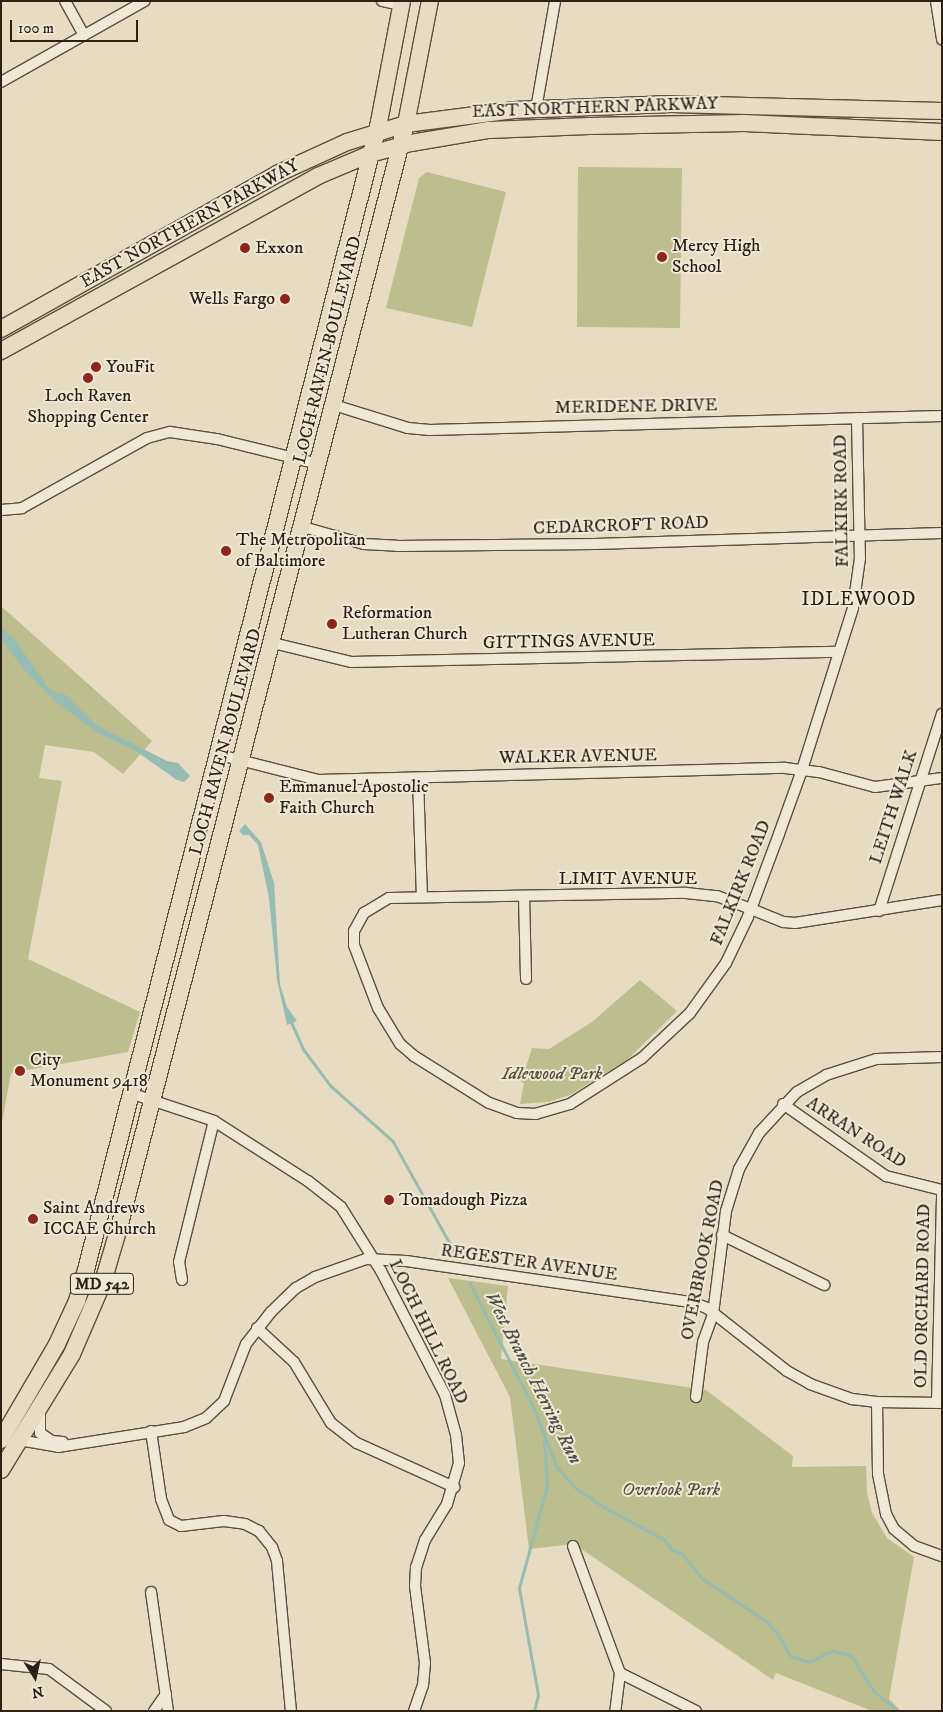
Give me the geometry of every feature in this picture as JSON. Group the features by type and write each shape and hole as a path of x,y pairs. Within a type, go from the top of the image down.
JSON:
{"main road":[{"name":"LOCH RAVEN BOULEVARD","path":"1,1470 7,1438 44,1401 72,1354 103,1282 165,1059 406,124 430,1"},
{"name":"LOCH RAVEN BOULEVARD","path":"7,1438 21,1425 59,1362 58,1344 77,1301 376,133 402,3"},
{"name":"EAST NORTHERN PARKWAY","path":"1,328 276,174 314,156 406,124 536,109 744,104 942,110"},
{"name":"EAST NORTHERN PARKWAY","path":"1,351 277,197 370,154 400,146 490,130 589,126 744,123 941,132"},
{"path":"114,1156 122,1163 138,1158"}],"street":[{"path":"65,1 84,35"},
{"path":"1,82 145,1"},
{"path":"382,1 402,3"},
{"path":"536,109 555,1"},
{"path":"936,1 942,40"},
{"path":"941,132 942,110"},
{"name":"MERIDENE DRIVE","path":"334,405 408,428 430,430 942,416"},
{"name":"FALKIRK ROAD","path":"354,931 354,946 368,984 400,1044 414,1056 488,1103 526,1114 570,1104 622,1072 665,1038 711,987 740,937 802,770 839,652 856,595 860,536 857,418"},
{"path":"1,510 22,508 147,438 170,432 217,439 319,464"},
{"name":"CEDARCROFT ROAD","path":"303,526 364,544 397,546 942,533"},
{"name":"GITTINGS AVENUE","path":"273,643 351,662 839,652"},
{"name":"LEITH WALK","path":"878,911 918,782 942,714"},
{"name":"WALKER AVENUE","path":"216,754 318,780 802,770 866,786 942,778"},
{"path":"418,778 422,897"},
{"name":"LIMIT AVENUE","path":"354,931 364,913 379,901 422,897 686,893 717,896 795,923 942,900"},
{"path":"524,896 526,979"},
{"name":"OVERBROOK ROAD","path":"696,1397 703,1342 713,1314 722,1236 739,1169 759,1133 783,1104 810,1083 848,1067 876,1059 942,1057"},
{"name":"LOCH HILL ROAD","path":"130,1093 214,1122 332,1199 347,1213 375,1260 449,1406 458,1448 454,1486 420,1549 416,1566 415,1586 425,1663 423,1685 414,1711"},
{"name":"ARRAN ROAD","path":"783,1104 886,1176 942,1190"},
{"path":"182,1280 179,1262 214,1122"},
{"name":"OLD ORCHARD ROAD","path":"939,1402 942,1190"},
{"path":"722,1236 824,1285"},
{"name":"REGESTER AVENUE","path":"7,1438 51,1447 196,1423 216,1410 224,1401 246,1344 257,1328 296,1288 340,1266 366,1259 406,1261 678,1300 707,1308 810,1384 852,1399 877,1402 939,1402"},
{"path":"257,1328 294,1362 320,1408 336,1428 357,1443 454,1486"},
{"name":"REGESTER AVENUE","path":"44,1401 38,1423 40,1433 52,1441 69,1443"},
{"path":"877,1402 878,1474 886,1514 894,1529 914,1546 942,1556"},
{"path":"151,1431 161,1500 169,1520 182,1526 224,1521 245,1524 259,1531 272,1547 277,1562 291,1711"},
{"path":"574,1546 620,1673 615,1711"},
{"path":"151,1592 168,1711"},
{"path":"1,1664 49,1669 106,1711"},
{"path":"620,1673 696,1711"},
{"path":"154,1711 166,1694"}],"green space":[{"path":"578,167 682,168 680,328 577,327"},
{"path":"427,172 506,192 472,327 386,308 419,178"},
{"path":"1,606 152,741 123,774 94,752 45,745 39,778 62,781 28,959 140,1012 128,1052 11,1073 1,1128"},
{"name":"Idlewood Park","path":"640,980 677,1011 627,1060 570,1095 548,1102 520,1104 524,1083 521,1082 532,1048 549,1049 592,1022"},
{"name":"Overlook Park","path":"448,1278 508,1286 501,1359 706,1390 793,1456 792,1467 866,1466 867,1493 872,1513 887,1538 914,1557 889,1699 901,1711 872,1711 776,1673 773,1680 574,1544 529,1549 510,1397"}],"water":[{"path":"1,628 16,641 47,686 56,693 65,694 96,725 167,761 178,763 190,776 184,782 177,780 137,752 95,731 55,701 25,671 7,647 1,638"},
{"path":"245,824 261,842 274,883 280,984 287,1007 297,1021 287,1025 277,980 269,898 258,845 249,835 243,835 239,831"}],"waterway":[{"name":"West Branch Herring Run","path":"291,1021 304,1050 331,1086 393,1141 457,1256"},
{"name":"West Branch Herring Run","path":"470,1283 535,1410 557,1467 576,1488 604,1507 665,1540 672,1550 683,1554 702,1578 766,1621 776,1631 791,1656 809,1662 832,1651 851,1655 874,1691 898,1711"},
{"path":"534,1711 538,1695 519,1588 547,1486 544,1441"}],"place":[{"name":"Exxon","path":"245,248"},
{"name":"Mercy High School","path":"662,257"},
{"name":"Wells Fargo","path":"285,299"},
{"name":"YouFit","path":"96,367"},
{"name":"Loch Raven Shopping Center","path":"88,378"},
{"name":"The Metropolitan of Baltimore","path":"226,551"},
{"name":"Reformation Lutheran Church","path":"332,624"},
{"name":"Emmanuel Apostolic Faith Church","path":"269,798"},
{"name":"City Monument 9418","path":"20,1071"},
{"name":"Tomadough Pizza","path":"389,1200"},
{"name":"Saint Andrews ICCAE Church","path":"33,1219"}],"district":[{"name":"IDLEWOOD","path":"859,600"}]}
